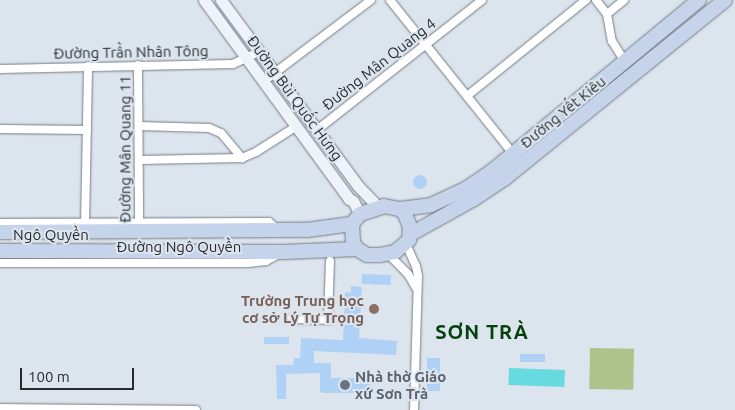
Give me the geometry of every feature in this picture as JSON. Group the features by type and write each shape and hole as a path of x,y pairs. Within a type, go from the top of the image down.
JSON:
{"highway":[{"name":"Đường Yết Kiêu","path":"400,209 426,207 473,185 514,155 699,0"},
{"name":"Đường Yết Kiêu","path":"408,239 504,179 725,0"},
{"path":"377,206 392,206 400,209 408,220 408,239 388,254 367,255 357,249 353,242 356,219 377,206"},
{"name":"Ngô Quyền","path":"0,232 139,227 307,230 356,219"},
{"name":"Ngô Quyền","path":"0,251 45,258 357,249"}],"street":[{"name":"Đường Bùi Quốc Hưng","path":"204,0 349,199 353,200 356,219"},
{"name":"Đường Bùi Quốc Hưng","path":"221,0 358,186 377,206"},
{"path":"264,81 371,0"},
{"path":"390,0 514,155"},
{"name":"Đường Mân Quang 4","path":"317,130 482,0"},
{"path":"467,96 586,0"},
{"path":"596,0 607,14 612,41 625,62"},
{"path":"607,14 624,0"},
{"name":"Đường Trần Nhân Tông","path":"0,69 233,64 259,52"},
{"name":"Đường Mân Quang 11","path":"138,65 139,227"},
{"path":"0,223 85,228 88,66"},
{"path":"139,126 209,128 220,133 242,158"},
{"path":"140,160 242,158 256,152 297,126"},
{"path":"0,129 87,130"},
{"path":"408,239 416,266 414,410"},
{"path":"388,254 408,274 416,288"},
{"path":"0,263 45,258"},
{"path":"289,319 328,320 330,261"},
{"path":"0,408 196,410"}],"green space":[{"path":"590,348 634,349 633,390 589,389"}],"water":[{"path":"509,368 565,370 564,387 508,385"}],"building":[{"path":"417,175 423,175 427,182 423,189 417,189 413,185 413,179"},
{"path":"362,274 391,275 391,285 362,284"},
{"path":"351,286 362,287 359,338 397,341 396,355 314,351 314,363 331,363 331,378 368,378 368,382 371,382 369,393 324,393 320,392 320,373 286,374 286,399 277,399 276,365 293,365 294,358 300,358 301,338 343,340 345,292 351,293"},
{"path":"264,337 289,337 289,344 264,344"},
{"path":"520,354 545,354 545,362 520,362"},
{"path":"427,358 440,358 440,391 427,391"}],"place":[{"name":"Trường Trung học cơ sở Lý Tự Trọng","path":"374,309"},
{"name":"Nhà thờ Giáo xứ Sơn Trà","path":"345,385"}],"district":[{"name":"SƠN TRÀ","path":"482,331"}]}
